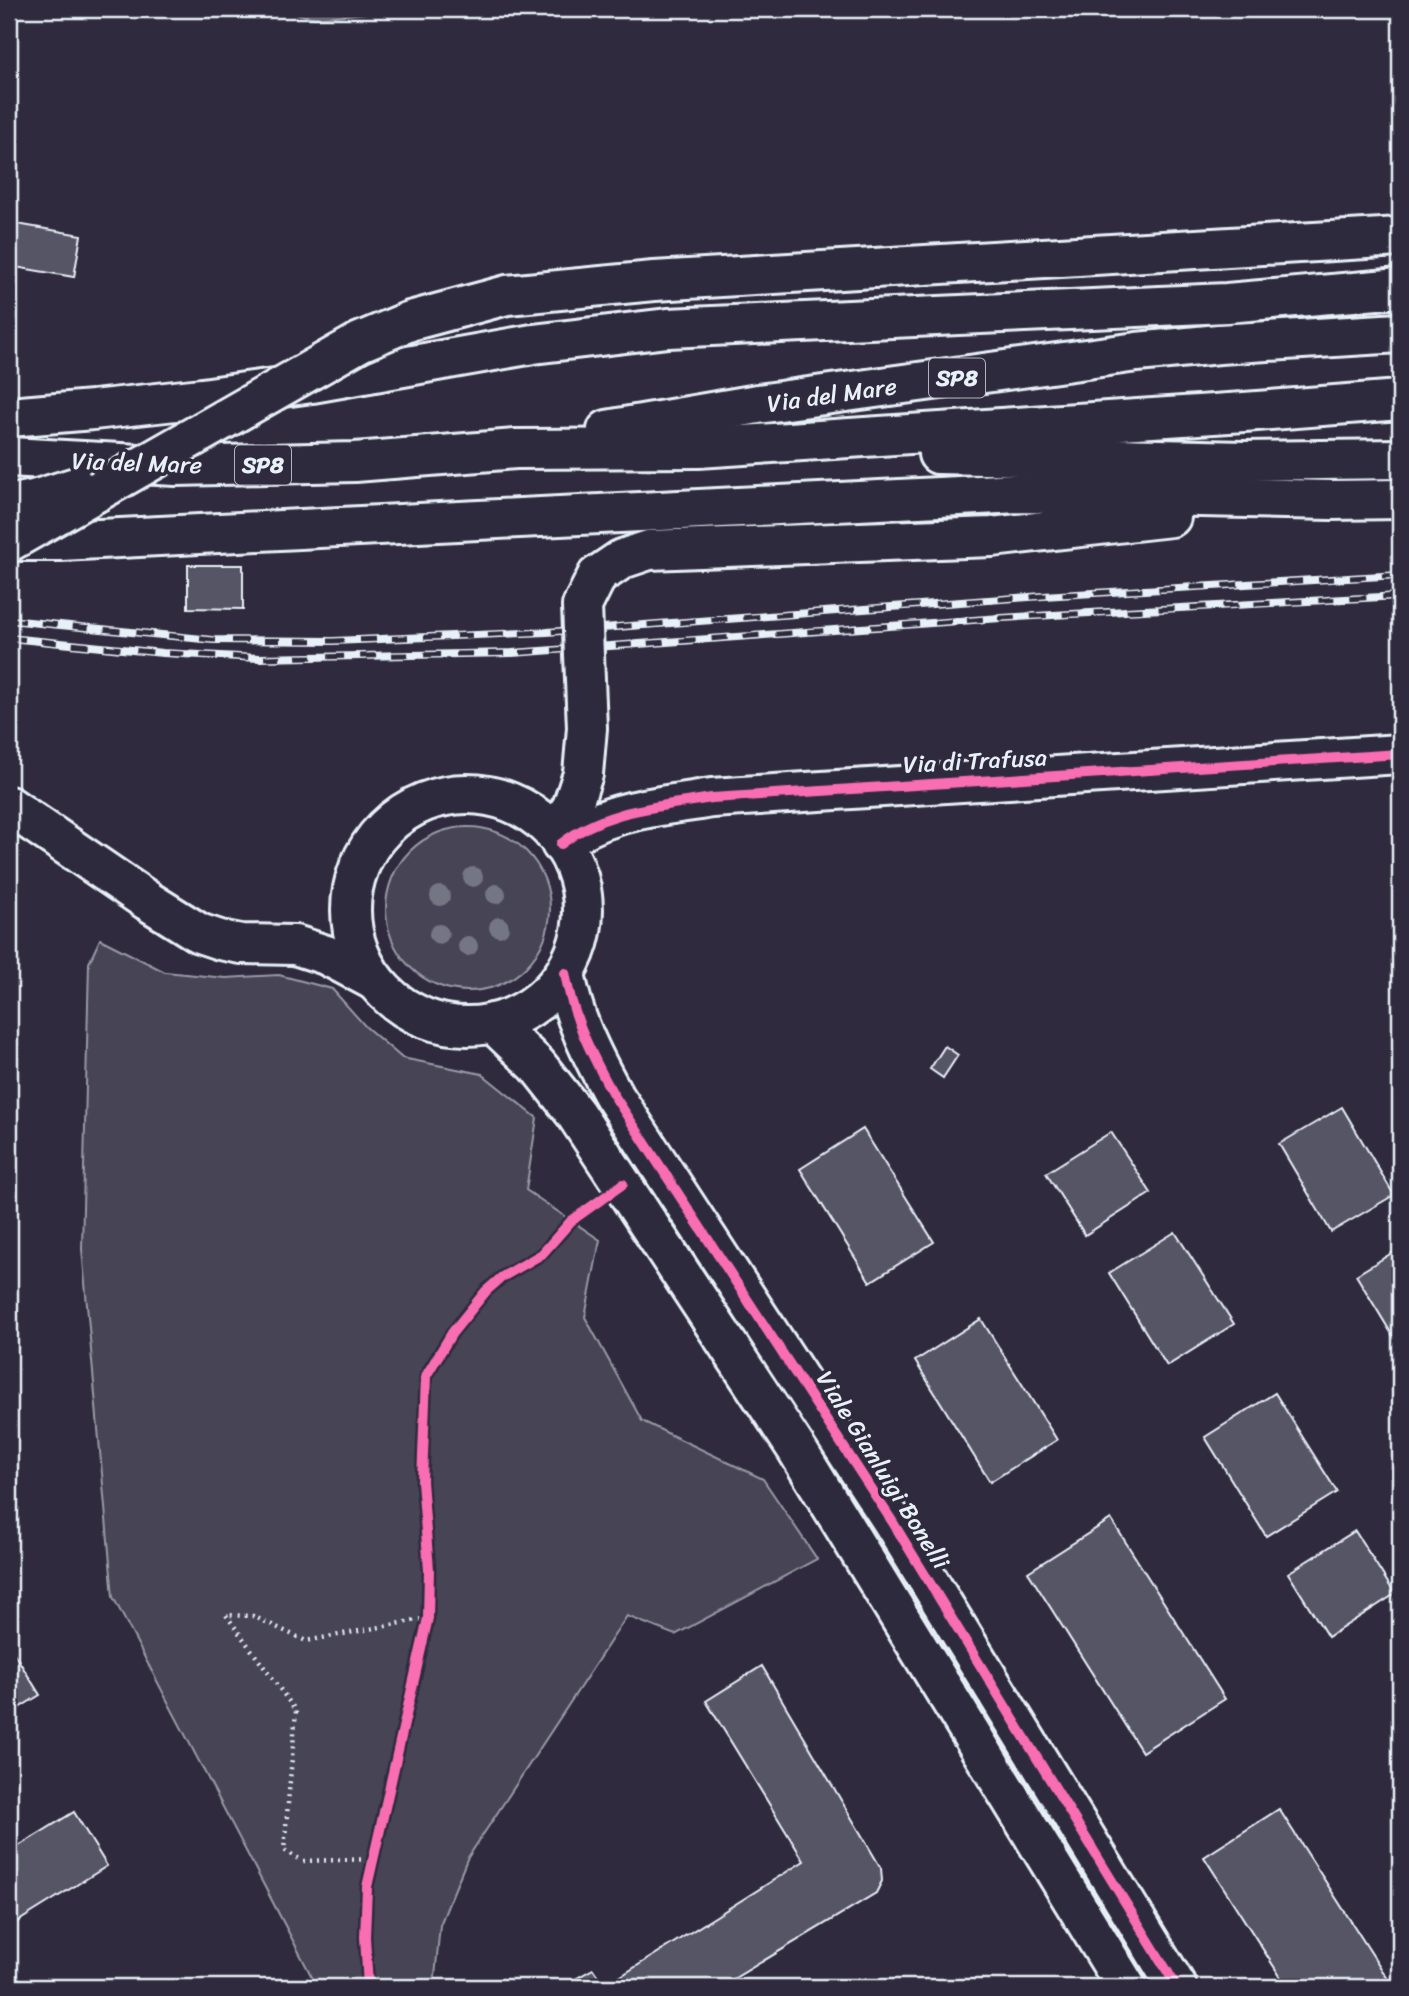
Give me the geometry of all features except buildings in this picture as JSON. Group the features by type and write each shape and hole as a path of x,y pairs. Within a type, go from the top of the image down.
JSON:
{"main road":[{"path":"9,542 360,342 410,321 508,295 750,275 1400,237"},
{"path":"9,416 146,405 312,383 509,347 611,333 668,328 1241,302 1400,288"},
{"name":"Via del Mare","path":"516,449 637,424 758,404 1137,352 1400,333"},
{"name":"Via del Mare","path":"9,457 92,463 217,466 355,462 516,449 698,448 1400,400"},
{"path":"698,448 1233,461 1400,459"},
{"path":"9,505 68,490 160,455"},
{"path":"9,542 511,520 1019,493 1400,499"},
{"path":"558,839 583,774 587,728 582,606 597,576 622,559 649,550 992,537 1331,500"},
{"name":"Via di Trafusa","path":"558,839 601,820 643,809 712,798 809,790 1028,780 1400,754"},
{"path":"9,806 199,933 241,944 295,945 326,956 375,981 399,1004 428,1020 460,1026 493,1023 534,1005 565,973 574,956 583,917 582,898 571,860 558,839 523,808 486,796 466,794 427,801 393,820 367,850 353,887 352,917 356,946 375,981"},
{"name":"Viale Gianluigi Bonelli","path":"565,973 570,1002 582,1035 613,1094 892,1521 1177,1987"},
{"path":"493,1023 537,1065 575,1113 789,1436 1126,1987"}],"path":[{"path":"378,1846 374,1863 303,1860 284,1850 296,1711 226,1615 253,1616 306,1641 427,1624 428,1606"}],"shaded area":[{"path":"468,827 499,834 526,851 543,878 550,909 543,940 526,967 499,984 468,991 437,984 410,967 393,940 386,909 393,878 410,851 437,834"},
{"path":"100,939 165,972 226,978 279,975 332,989 366,1027 402,1058 482,1074 537,1118 526,1190 600,1240 585,1317 642,1421 763,1479 817,1559 675,1635 627,1616 467,1859 440,1925 434,1987 313,1987 313,1979 113,1597 82,1249 89,963"}],"water":[{"path":"275,9 407,9 315,18"}],"railway":[{"path":"9,620 213,640 333,641 547,632 1043,596 1400,575"},
{"path":"9,638 163,653 259,658 512,653 1001,618 1400,596"}],"cycle path":[{"path":"561,844 595,823 614,816 712,798 1400,754"},
{"path":"565,973 584,1035 613,1094 892,1521 1177,1987"},
{"path":"368,1987 365,1937 367,1887 428,1618 429,1570 422,1481 426,1376 452,1333 486,1291 502,1277 542,1254 571,1221 623,1184"}]}
